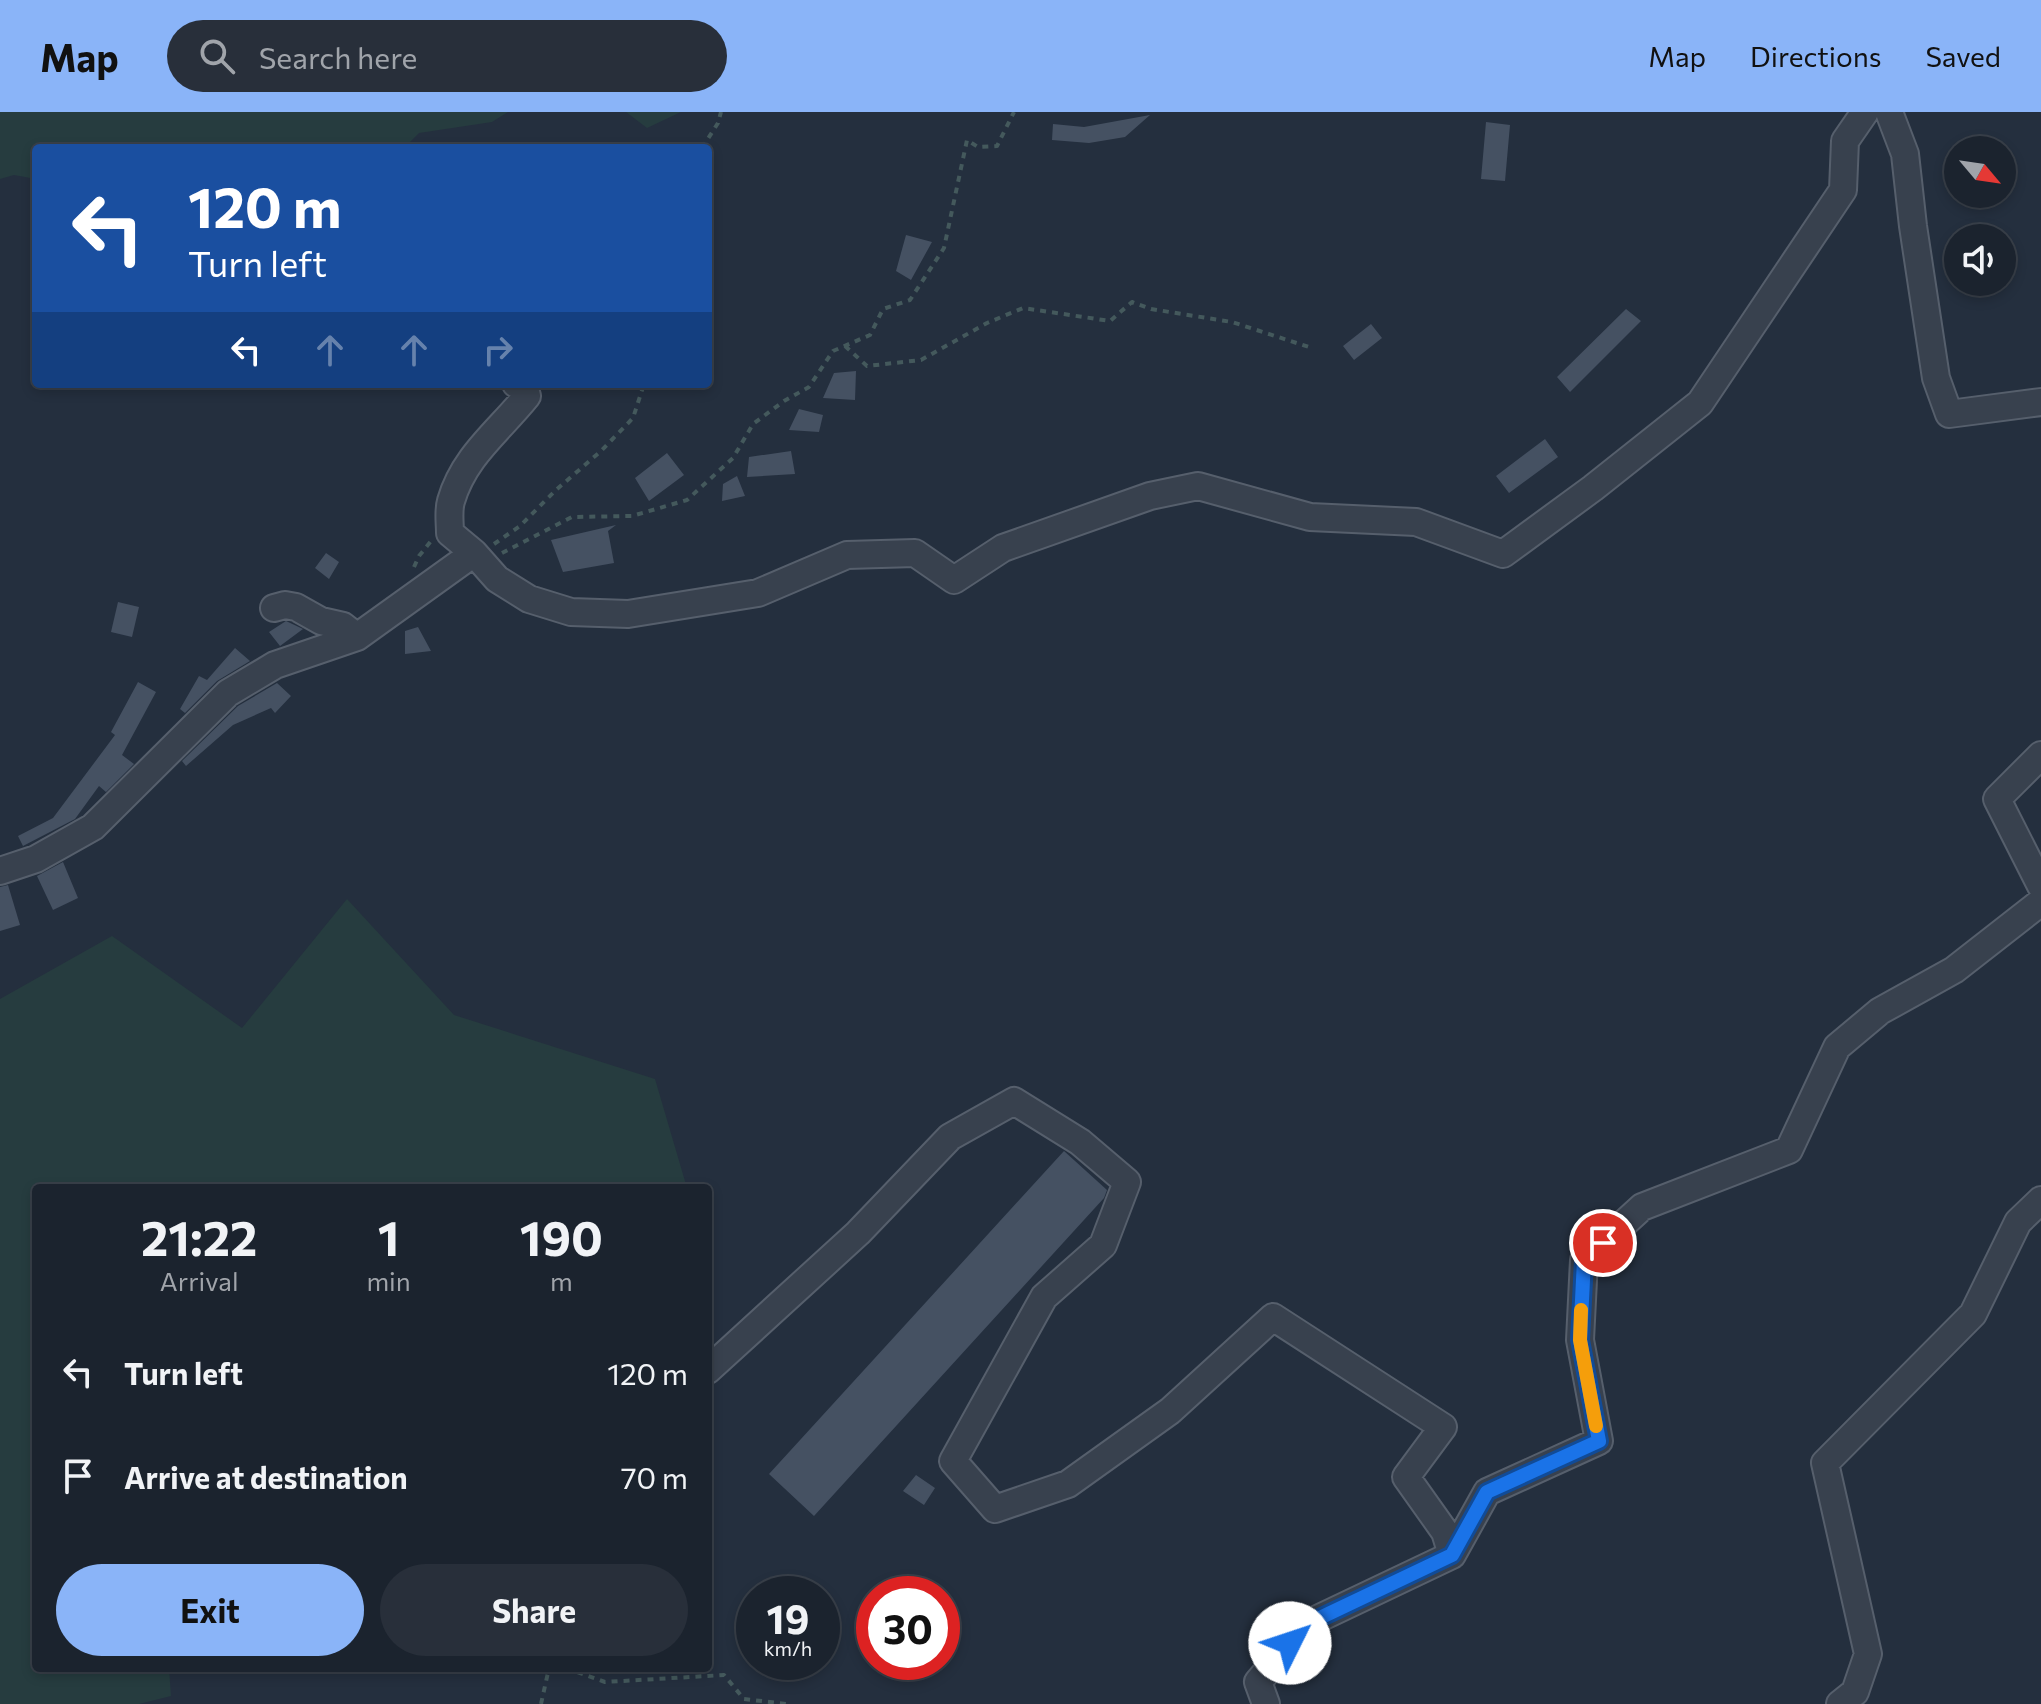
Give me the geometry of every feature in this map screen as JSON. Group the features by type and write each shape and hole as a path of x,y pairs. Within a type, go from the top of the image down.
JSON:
{"street":[{"path":"523,388 527,396 494,431 459,480 450,504 450,533 497,579 529,599 571,612 628,614 758,593 847,555 915,553 954,580 1003,548 1150,496 1198,486 1310,517 1416,522 1503,554 1700,403 1843,190 1845,141 1865,112"},
{"path":"1889,112 1905,154 1936,378 1949,414 2041,402"},
{"path":"0,871 36,859 93,827 228,693 275,665 357,637 478,559"},
{"path":"274,608 285,605 296,607 321,621 343,626 357,637"},
{"path":"2041,755 1997,799 2041,886"},
{"path":"1266,1704 1258,1682 1307,1624 1452,1555 1487,1492 1599,1441 1580,1340 1584,1260 1642,1207 1789,1150 1837,1047 1880,1011 1954,970 2041,902"},
{"path":"712,1366 858,1233 950,1137 1014,1101 1080,1142 1127,1182 1103,1245 1044,1297 953,1461 995,1509 1068,1484 1170,1411 1273,1317 1443,1427 1406,1477 1445,1532 1452,1555"},
{"path":"1840,1704 1855,1692 1868,1654 1825,1463 1973,1314 2018,1222 2041,1200"}],"path":[{"path":"705,144 721,112"},
{"path":"478,559 572,517 632,516 687,500 733,458 753,424 809,387 833,351 870,335 883,309 910,300 944,248 967,140 978,147 997,146 1014,112"},
{"path":"845,346 867,366 921,360 987,323 1023,308 1110,321 1132,302 1151,309 1232,322 1312,348"},
{"path":"478,559 520,526 633,418 643,388"},
{"path":"541,1704 548,1672"},
{"path":"577,1672 605,1682 724,1675 744,1699 787,1704"}],"green space":[{"path":"0,112 508,112 492,122 419,133 408,144 32,144 32,178 14,175 0,179"},
{"path":"626,112 681,112 647,128"},
{"path":"347,899 454,1015 655,1079 686,1184 32,1184 32,1672 169,1672 171,1696 139,1704 0,1704 0,999 112,936 242,1028"}],"building":[{"path":"1150,115 1125,137 1089,143 1052,140 1053,124 1084,127"},
{"path":"1486,122 1510,125 1505,181 1481,179"},
{"path":"906,235 932,242 911,280 896,271"},
{"path":"1626,309 1641,321 1570,392 1557,377"},
{"path":"1371,324 1382,338 1354,360 1343,346"},
{"path":"856,371 855,400 823,398 834,373"},
{"path":"799,409 823,415 819,432 789,430"},
{"path":"1545,439 1558,457 1509,493 1496,476"},
{"path":"791,451 795,474 747,477 749,457"},
{"path":"667,453 684,475 649,501 635,478"},
{"path":"737,476 745,496 722,501 723,484"},
{"path":"616,525 608,531 614,563 563,572 551,540"},
{"path":"326,553 339,562 329,579 315,568"},
{"path":"118,602 139,607 132,637 111,632"},
{"path":"286,621 303,629 280,646 269,632"},
{"path":"418,627 431,651 405,654 405,631"},
{"path":"235,648 250,661 217,681 185,713 180,709 199,676 207,680"},
{"path":"138,682 156,692 122,755 134,764 106,792 99,786 75,819 23,846 18,836 53,818 115,735 111,732"},
{"path":"277,683 291,696 275,713 271,708 233,725 186,766 182,761 238,706"},
{"path":"63,862 78,898 53,910 37,876"},
{"path":"8,885 20,925 0,931 0,887"},
{"path":"1064,1151 1107,1190 1104,1198 814,1516 769,1474"},
{"path":"916,1475 935,1488 924,1505 903,1491"}],"slow traffic":[{"path":"1581,1310 1580,1340 1596,1426"}],"route":[{"path":"1290,1643 1307,1624 1452,1555 1487,1492 1599,1441 1580,1340 1584,1260 1603,1243"}]}
